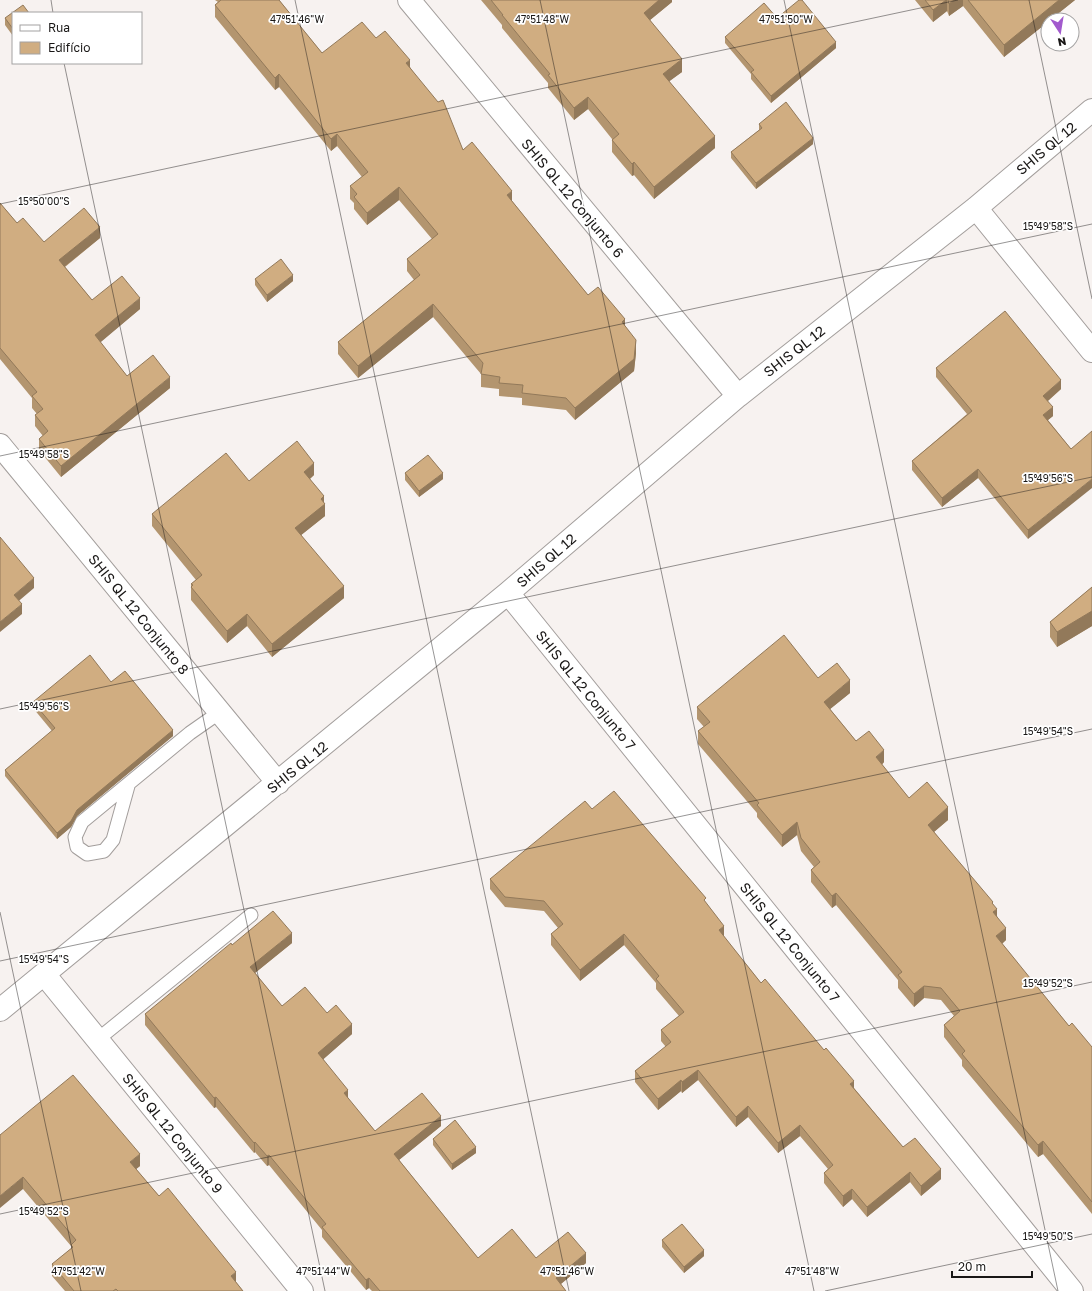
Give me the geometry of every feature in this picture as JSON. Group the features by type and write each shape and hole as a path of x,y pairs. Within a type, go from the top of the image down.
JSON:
{"street":[{"name":"SHIS QL 12 Conjunto 6","path":"409,0 738,396"},
{"name":"SHIS QL 12","path":"0,1010 508,593 738,396 976,208 1092,110"},
{"path":"976,208 1092,351"},
{"name":"SHIS QL 12 Conjunto 8","path":"0,446 278,783"},
{"name":"SHIS QL 12 Conjunto 7","path":"508,593 1072,1291"},
{"name":"SHIS QL 12 Conjunto 9","path":"44,974 302,1291"}],"lane":[{"path":"128,786 113,840 104,851 87,854 77,847 75,837 82,822 128,786 190,733 220,712"},
{"path":"97,1040 251,915"}],"building":[{"path":"221,0 279,0 322,53 362,22 376,38 385,31 410,60 406,63 438,102 443,100 463,150 472,142 512,191 507,195 588,295 598,287 625,319 622,322 636,340 634,359 575,408 566,398 522,393 523,385 499,383 500,377 481,374 483,363 433,304 358,366 338,342 420,275 407,259 438,234 399,187 367,213 354,197 357,194 350,186 368,172 337,134 331,139 279,74 275,78 215,5"},
{"path":"491,0 659,0 644,13 682,59 663,74 715,136 654,187 634,162 632,164 612,140 619,134 588,97 574,108 548,75 550,74"},
{"path":"799,0 802,0 836,42 771,96 751,72 754,70 725,37 764,3 777,18"},
{"path":"925,0 946,0 933,10"},
{"path":"948,0 954,0 949,4"},
{"path":"968,0 1059,0 1044,12 1040,12 1040,16 1004,45"},
{"path":"23,5 28,12 13,12"},
{"path":"12,13 12,28 5,18"},
{"path":"786,102 813,138 756,183 731,152 762,128 759,124"},
{"path":"0,203 17,223 23,218 44,242 84,208 100,227 59,260 92,300 122,276 140,298 95,335 127,376 153,355 170,377 61,466 39,439 48,431 35,415 43,409 32,396 37,392 0,348"},
{"path":"281,259 293,275 267,295 255,279"},
{"path":"1005,311 1061,380 1043,396 1053,407 1043,415 1071,449 1092,431 1092,479 1028,530 978,469 942,498 912,461 972,411 936,368"},
{"path":"297,441 314,463 304,472 324,496 321,499 325,504 295,528 344,586 272,644 247,614 227,631 191,587 193,585 191,584 202,575 152,514 226,453 249,481"},
{"path":"428,455 443,473 419,491 405,473"},
{"path":"0,537 34,578 14,595 22,604 0,622"},
{"path":"1092,587 1092,611 1057,632 1050,622"},
{"path":"784,635 818,678 837,663 850,680 824,702 856,741 869,731 884,750 876,757 909,798 927,782 948,807 928,825 993,902 992,903 997,909 993,912 1006,928 996,936 1069,1026 1072,1023 1092,1047 1092,1202 1043,1141 1038,1145 962,1054 965,1051 944,1025 960,1011 941,988 924,986 914,994 898,975 902,972 836,893 832,896 811,870 820,862 801,838 797,822 782,835 757,805 759,803 698,731 710,722 697,707"},
{"path":"90,655 111,682 125,671 173,730 77,810 71,821 57,833 5,770 55,728 33,702"},
{"path":"614,791 706,898 704,900 724,926 719,930 761,983 765,979 824,1050 826,1048 854,1081 850,1084 903,1147 915,1138 941,1169 921,1186 910,1172 867,1207 852,1189 843,1196 824,1173 833,1165 800,1125 778,1143 748,1106 736,1117 698,1070 682,1082 681,1080 658,1099 635,1071 671,1042 661,1030 684,1012 656,979 659,976 624,934 580,970 551,934 563,924 544,901 505,897 490,879 585,801 592,809"},
{"path":"273,911 292,933 250,967 282,1006 305,987 327,1013 336,1005 352,1024 318,1053 348,1090 344,1093 375,1131 422,1093 441,1116 394,1154 478,1258 512,1229 536,1258 568,1232 586,1253 556,1278 566,1291 380,1291 369,1278 366,1280 322,1227 326,1224 269,1155 267,1156 255,1142 254,1143 216,1097 214,1098 145,1014 231,943 232,945"},
{"path":"73,1075 140,1154 130,1162 159,1196 168,1188 236,1272 231,1276 243,1291 118,1291 116,1289 113,1291 74,1291 52,1264 73,1247 71,1245 76,1240 23,1177 0,1196 0,1135"},
{"path":"455,1120 476,1147 452,1164 433,1139"},
{"path":"682,1224 704,1250 684,1267 662,1240"}]}
